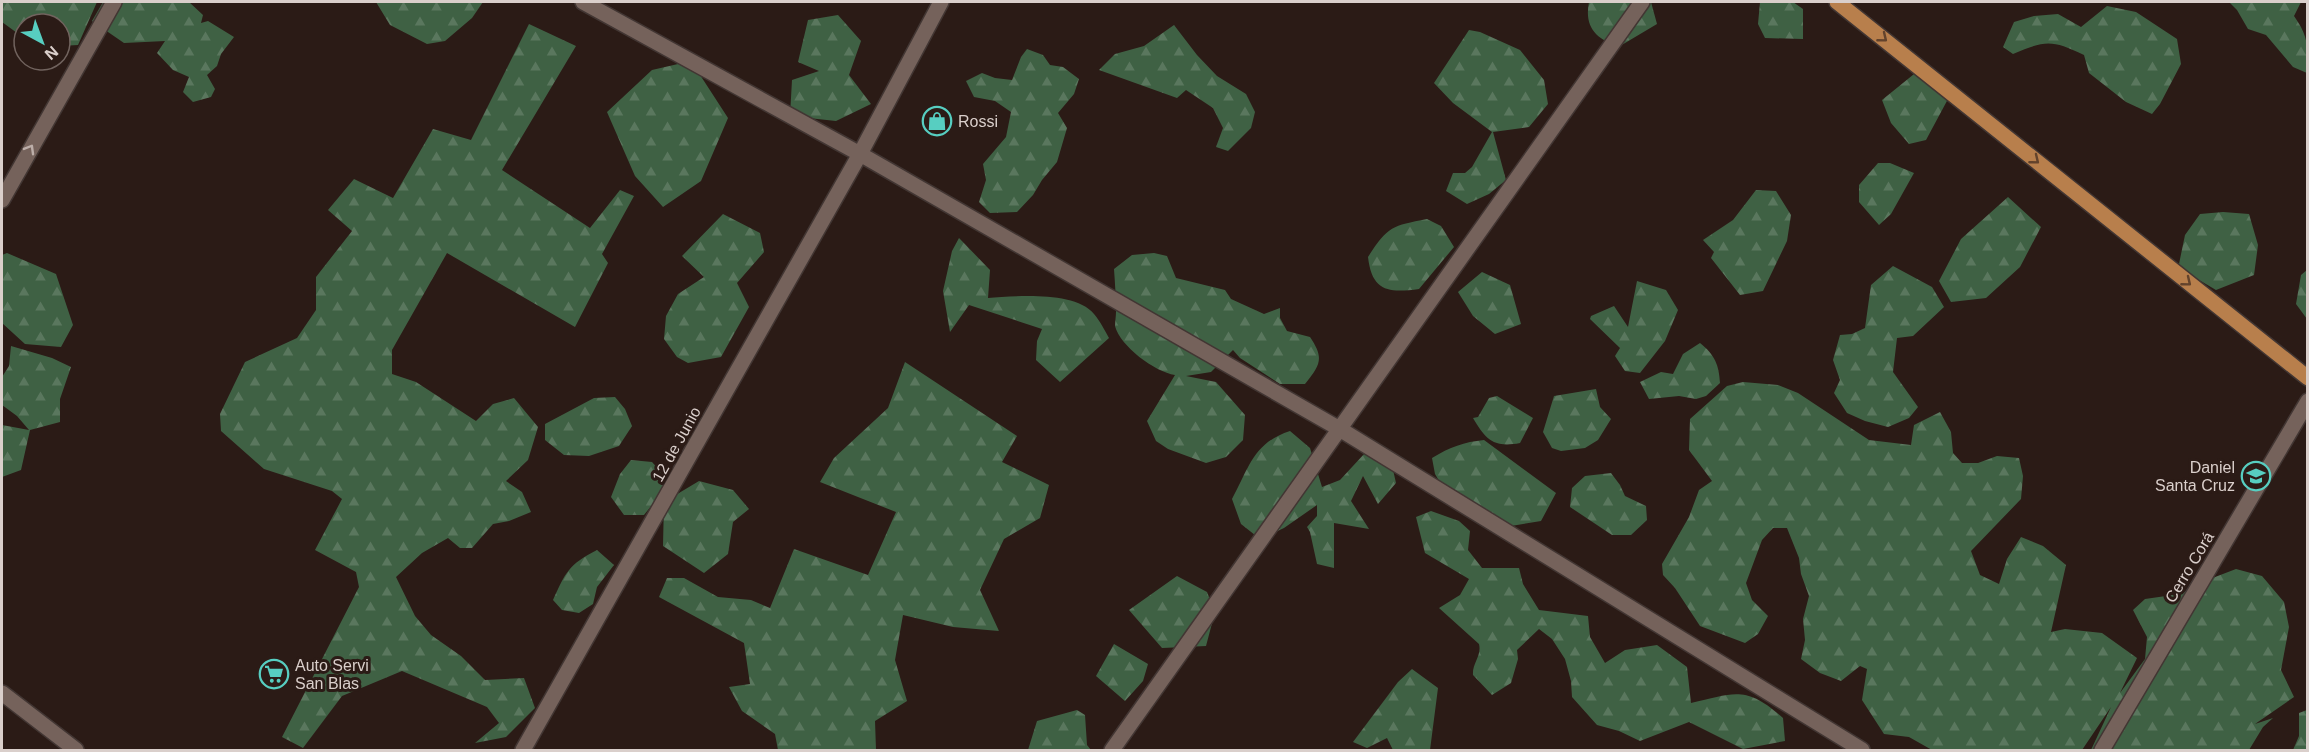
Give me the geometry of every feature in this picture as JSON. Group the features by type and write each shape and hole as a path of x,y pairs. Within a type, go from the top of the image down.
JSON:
{"main road":[{"path":"1837,2 2307,378"}],"street":[{"path":"2,200 114,2"},
{"path":"583,2 860,154 1338,428 1862,750"},
{"name":"12 de Junio","path":"523,750 860,154 940,2"},
{"path":"1112,750 1642,2"},
{"name":"Cerro Corá","path":"2102,750 2307,401"},
{"path":"2,693 76,750"}],"green space":[{"path":"2,2 97,2 78,45 72,45 72,12 12,12 12,29 2,22"},
{"path":"103,2 189,2 203,15 201,23 208,21 234,37 221,54 217,66 207,75 215,89 211,97 193,102 183,92 189,77 173,70 157,53 165,41 124,43 92,21"},
{"path":"376,2 483,2 472,18 445,41 427,44 390,25"},
{"path":"1589,2 1651,2 1657,24 1620,46 1604,40 1594,31 1588,19"},
{"path":"1760,2 1793,2 1803,9 1803,39 1765,38 1758,24"},
{"path":"2229,2 2301,2 2294,16 2306,43 2307,73 2293,67 2266,35 2248,29 2237,10"},
{"path":"2107,6 2136,12 2177,39 2181,64 2160,104 2152,114 2126,102 2089,73 2084,55 2073,50 2056,44 2042,44 2013,54 2003,47 2014,22 2034,16 2058,14 2081,27"},
{"path":"838,15 861,41 849,75 871,104 836,121 790,116 792,80 819,71 798,62 808,20"},
{"path":"529,24 576,46 502,170 590,228 620,190 634,196 602,254 608,263 575,327 447,253 392,350 392,374 416,382 476,421 493,404 514,398 538,427 528,460 506,481 522,492 531,512 509,521 493,524 472,548 460,548 448,538 422,553 396,577 415,616 431,635 461,656 485,680 524,678 535,708 506,737 475,743 499,723 487,707 402,671 342,696 303,748 282,737 359,587 356,572 315,550 342,499 332,491 264,469 221,431 220,414 245,362 297,338 316,310 316,277 352,231 328,210 354,179 393,198 433,129 471,140"},
{"path":"1174,25 1217,76 1246,94 1255,112 1251,128 1228,151 1216,147 1223,128 1213,108 1186,90 1177,98 1099,70 1115,54 1144,46"},
{"path":"1469,30 1480,32 1520,50 1544,80 1548,104 1529,127 1493,132 1506,180 1489,194 1467,204 1446,191 1453,173 1465,173 1472,167 1492,132 1453,103 1434,83"},
{"path":"1027,49 1043,55 1050,65 1063,67 1079,79 1074,94 1058,113 1067,128 1057,162 1033,195 1017,212 990,213 979,202 986,180 983,164 1006,137 1011,112 995,101 974,97 966,81 982,73 995,78 1012,80 1021,57"},
{"path":"691,61 728,118 701,181 663,207 635,176 607,112 652,70"},
{"path":"1919,70 1948,99 1926,140 1909,144 1891,123 1882,100"},
{"path":"1878,163 1890,163 1914,173 1891,214 1879,225 1859,202 1859,185"},
{"path":"1756,190 1776,191 1791,215 1787,241 1763,291 1740,295 1711,258 1714,252 1703,240 1733,220"},
{"path":"2008,197 2041,227 2020,267 1986,298 1951,302 1939,281 1961,239"},
{"path":"2223,212 2249,214 2258,245 2254,275 2216,290 2194,277 2179,264 2185,235 2200,214"},
{"path":"723,214 760,233 764,252 737,283 749,307 721,357 688,363 677,357 664,339 666,316 678,294 704,277 682,256"},
{"path":"1427,219 1441,226 1454,247 1419,289 1399,291 1384,288 1378,284 1370,269 1368,257 1381,239 1398,226"},
{"path":"959,238 990,270 988,298 1044,297 1073,302 1094,314 1109,338 1060,382 1036,360 1037,341 1042,329 969,305 950,332 943,291 952,251"},
{"path":"7,253 56,274 73,325 61,347 25,344 2,323 2,255"},
{"path":"1154,253 1167,256 1176,278 1225,290 1231,299 1264,314 1280,308 1280,318 1287,331 1310,337 1319,356 1317,366 1305,384 1280,384 1240,358 1233,350 1211,372 1186,376 1216,382 1245,415 1243,440 1226,457 1206,463 1168,449 1156,441 1147,421 1175,375 1158,369 1139,357 1124,342 1115,326 1114,269 1132,255"},
{"path":"1893,266 1932,287 1944,307 1913,336 1897,338 1893,372 1918,407 1909,418 1888,427 1847,413 1834,393 1840,380 1833,360 1840,335 1852,334 1865,328 1871,285"},
{"path":"2307,270 2307,319 2296,304 2301,275"},
{"path":"1482,272 1510,285 1521,324 1495,334 1473,316 1458,292"},
{"path":"1637,281 1666,290 1678,310 1665,341 1640,373 1625,371 1615,356 1620,348 1590,319 1591,316 1614,306 1628,327"},
{"path":"1700,343 1715,361 1720,383 1706,396 1696,399 1679,396 1649,399 1640,382 1661,372 1673,374 1683,354"},
{"path":"11,346 52,358 71,367 60,399 60,422 30,430 21,470 2,477 2,425 29,430 17,416 2,405 2,377 9,366"},
{"path":"905,362 1017,436 1002,462 1049,485 1040,518 1004,539 980,590 999,631 953,627 903,615 895,660 907,701 875,721 876,750 778,750 775,734 742,711 729,687 750,684 744,643 659,597 667,578 684,578 718,597 751,600 770,608 794,549 868,575 896,512 820,482 834,458 888,408"},
{"path":"1743,382 1778,385 1798,393 1869,440 1911,445 1914,425 1940,412 1951,432 1953,453 1962,463 1978,463 1997,456 2019,458 2023,476 2021,499 1971,551 1980,575 1999,584 2007,559 2021,537 2043,546 2066,565 2051,632 2065,629 2102,633 2137,658 2120,693 2145,659 2147,637 2133,610 2145,599 2180,594 2202,582 2236,569 2262,576 2284,602 2289,627 2281,670 2294,697 2255,724 2273,718 2263,727 2249,750 2091,750 2111,707 2082,750 1932,750 1909,737 1884,734 1862,700 1867,669 1860,666 1841,681 1820,673 1801,659 1805,640 1803,619 1809,596 1801,574 1799,558 1787,528 1773,528 1762,540 1746,583 1752,600 1768,616 1758,634 1745,643 1700,626 1675,588 1663,575 1662,564 1689,517 1699,490 1712,481 1689,450 1690,419 1727,386"},
{"path":"1596,389 1600,407 1611,419 1598,440 1585,448 1561,451 1552,448 1543,432 1554,396"},
{"path":"1497,396 1533,418 1520,443 1504,444 1492,441 1482,432 1473,418 1478,417 1489,398"},
{"path":"615,397 625,409 632,426 619,446 589,456 564,455 545,440 545,424 594,398"},
{"path":"1290,431 1310,448 1322,487 1340,480 1365,453 1391,461 1396,483 1378,504 1363,476 1351,501 1369,529 1334,523 1334,568 1317,564 1307,527 1317,516 1317,505 1284,528 1260,539 1241,524 1232,499 1248,467 1260,450 1268,442"},
{"path":"1484,440 1556,493 1541,521 1511,526 1448,496 1435,474 1432,458 1457,446"},
{"path":"631,460 652,462 661,472 664,490 644,515 624,515 611,497 620,474"},
{"path":"1611,473 1625,496 1646,506 1647,520 1631,535 1612,535 1570,507 1572,488 1585,476"},
{"path":"699,481 733,490 749,509 733,522 728,554 704,573 663,546 664,502"},
{"path":"1431,511 1459,521 1470,531 1468,550 1482,568 1519,568 1523,584 1539,610 1588,616 1590,637 1605,663 1625,650 1657,645 1687,667 1691,703 1719,696 1740,694 1759,700 1783,718 1785,741 1743,749 1689,722 1640,741 1619,731 1597,725 1572,697 1571,681 1565,659 1552,639 1539,629 1517,650 1518,659 1511,683 1492,695 1473,675 1479,644 1439,608 1460,595 1469,579 1425,553 1416,517"},
{"path":"597,550 614,565 597,587 593,604 579,613 562,610 553,600 565,576 580,560"},
{"path":"1177,576 1207,592 1215,612 1206,646 1162,648 1129,610"},
{"path":"1114,644 1148,664 1143,681 1125,701 1096,676"},
{"path":"1412,669 1438,688 1430,750 1393,750 1387,738 1367,748 1353,742 1398,682"},
{"path":"1077,710 1085,715 1087,745 1091,750 1028,750 1037,721"},
{"path":"2307,710 2307,750 2293,750 2299,736 2299,713"}],"place":[{"name":"Rossi","path":"937,121"},
{"name":"Daniel Santa Cruz","path":"2256,476"},
{"name":"Auto Servi San Blas","path":"274,674"}]}
